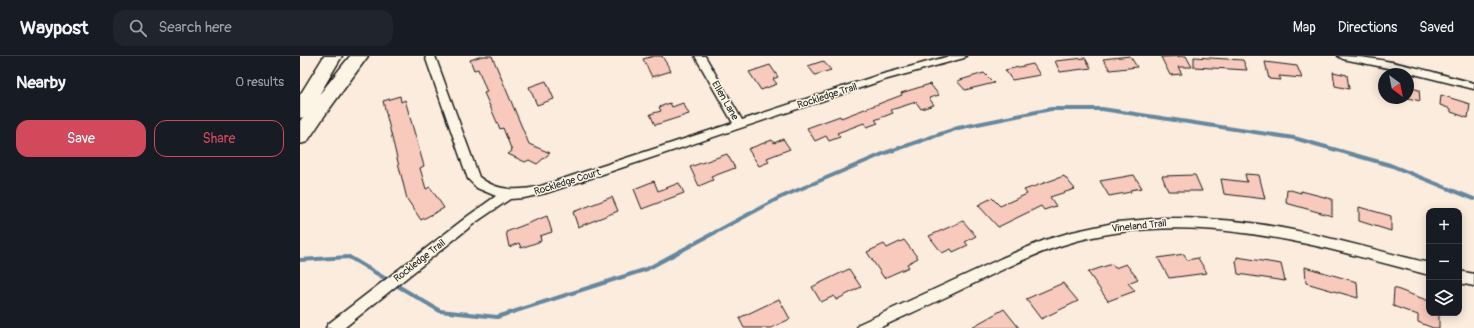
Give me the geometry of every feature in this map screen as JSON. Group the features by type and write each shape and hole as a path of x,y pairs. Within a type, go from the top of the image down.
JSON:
{"highway":[{"path":"300,111 333,56"},
{"path":"300,137 318,110 359,56"}],"street":[{"name":"Rockledge Court","path":"430,56 474,179 488,190 508,194 542,190 694,140"},
{"name":"Ellen Lane","path":"700,56 740,125"},
{"name":"Rockledge Trail","path":"694,140 888,75 961,56"},
{"path":"1343,56 1398,67 1474,86"},
{"name":"Rockledge Trail","path":"333,328 472,219 508,194"},
{"name":"Vineland Trail","path":"864,328 1040,248 1098,230 1145,223 1187,222 1241,226 1305,238 1426,268"},
{"path":"1462,278 1474,280"}],"building":[{"path":"482,56 492,56 529,144 550,153 537,164 529,160 525,162 508,154 512,151 503,128 500,129 484,93 487,92 478,69 474,70 470,60"},
{"path":"654,56 662,56 671,71 652,77 643,59"},
{"path":"1130,56 1137,67 1110,70 1103,59"},
{"path":"1186,56 1192,67 1178,67 1182,74 1170,75 1161,57"},
{"path":"1194,57 1243,60 1247,70 1194,67"},
{"path":"1085,58 1091,68 1060,72 1055,61"},
{"path":"823,61 831,70 815,75 808,66"},
{"path":"1265,62 1297,66 1302,78 1279,76 1281,80 1269,79"},
{"path":"1033,64 1040,75 1012,80 1005,70"},
{"path":"770,65 778,77 773,79 777,84 761,90 749,72"},
{"path":"1333,72 1347,75 1349,89 1335,86"},
{"path":"984,73 994,83 965,90 957,81"},
{"path":"546,81 554,99 537,105 529,87"},
{"path":"930,84 939,95 929,98 934,105 921,109 916,102 891,110 893,113 875,120 878,123 867,127 864,123 837,133 840,137 829,141 826,136 815,141 807,128 840,116 841,118 902,95 901,93"},
{"path":"1414,89 1419,90 1420,101 1414,100"},
{"path":"1441,95 1470,104 1468,118 1451,112 1451,109 1440,105"},
{"path":"400,96 401,102 405,100 424,166 420,168 426,189 430,187 444,208 421,220 407,199 383,101"},
{"path":"670,103 672,107 683,103 689,114 655,125 650,114 661,111 659,107"},
{"path":"783,139 790,149 767,158 769,162 759,166 748,149 772,140 774,143"},
{"path":"727,154 735,168 711,177 713,180 699,186 690,167"},
{"path":"1245,174 1259,175 1265,199 1224,194 1221,179 1247,182"},
{"path":"1134,175 1142,188 1130,190 1131,192 1109,196 1100,181"},
{"path":"1195,175 1202,191 1168,191 1162,176"},
{"path":"1064,176 1075,189 1050,197 1056,206 1044,210 1041,206 998,227 978,205 992,198 1000,206 1027,194 1024,190"},
{"path":"654,181 658,191 679,183 684,193 642,209 634,189"},
{"path":"1287,189 1332,199 1332,216 1286,203"},
{"path":"612,197 618,211 578,227 573,212"},
{"path":"1359,207 1391,216 1391,231 1359,221"},
{"path":"547,216 552,232 540,236 541,241 521,248 519,243 509,247 506,232"},
{"path":"963,221 976,236 965,242 968,245 953,252 951,249 942,253 929,236"},
{"path":"904,240 918,258 907,264 909,267 884,278 867,252 884,244 887,248"},
{"path":"1184,254 1187,260 1198,258 1207,273 1169,278 1158,258"},
{"path":"1237,257 1281,264 1285,281 1238,274 1236,261"},
{"path":"1112,264 1115,268 1126,264 1138,279 1128,283 1135,291 1108,301 1088,272"},
{"path":"1305,267 1357,282 1358,298 1306,283"},
{"path":"849,269 861,287 836,300 834,296 821,302 812,287"},
{"path":"1063,283 1078,301 1041,319 1026,299"},
{"path":"1394,288 1426,300 1426,316 1439,316 1439,328 1433,328 1418,322 1418,315 1393,306"},
{"path":"779,299 790,319 771,328 744,328 739,318"},
{"path":"1004,309 1019,328 970,328"}],"waterway":[{"path":"300,260 349,257 440,311 497,317 647,269 779,198 885,153 958,128 1051,109 1102,109 1294,138 1390,165 1474,199"}]}
